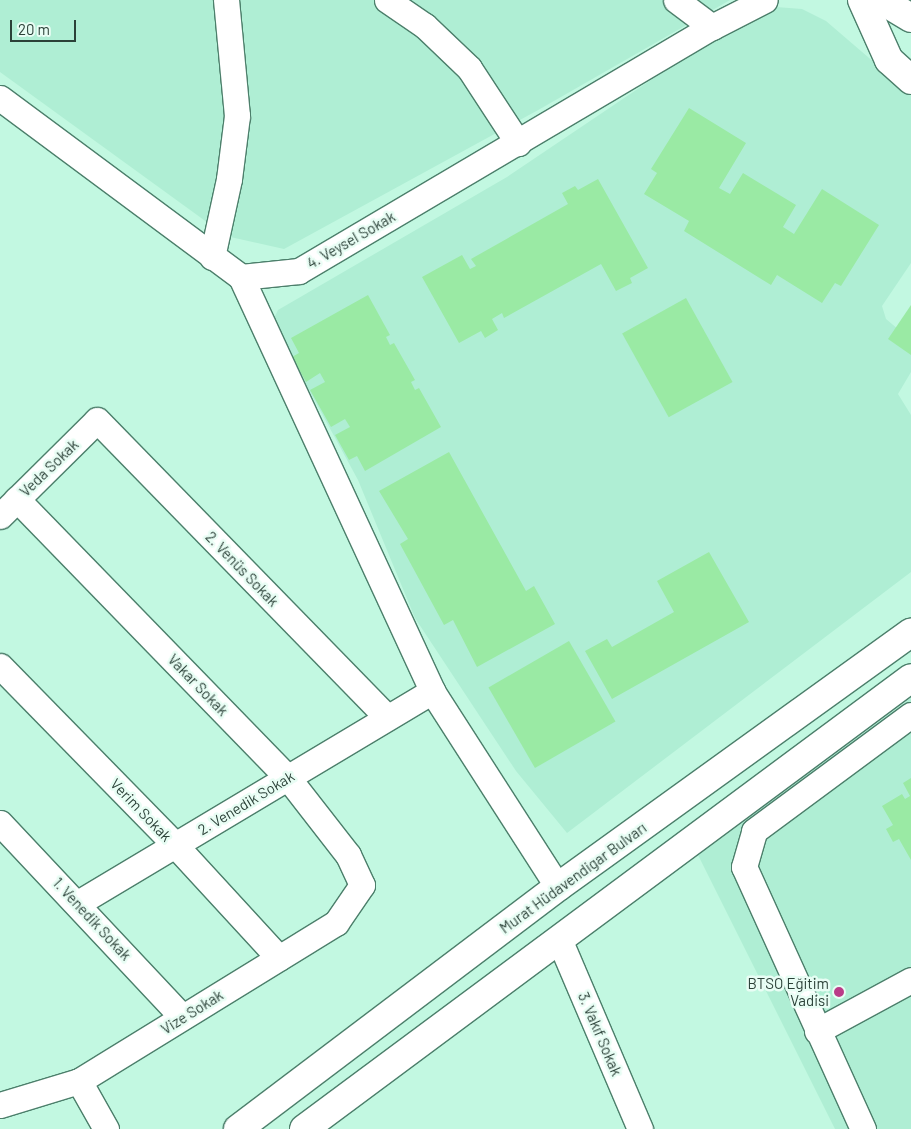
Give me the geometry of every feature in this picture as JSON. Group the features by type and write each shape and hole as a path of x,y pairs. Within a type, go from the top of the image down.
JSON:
{"main road":[{"path":"862,0 889,60 911,80"},
{"path":"882,0 911,18"},
{"name":"Murat Hüdavendigar Bulvarı","path":"238,1129 558,887 911,632"},
{"path":"304,1129 911,678"}],"street":[{"path":"212,258 229,179 237,116 226,0"},
{"path":"387,0 425,26 469,68 518,143"},
{"path":"676,0 712,27"},
{"name":"4. Veysel Sokak","path":"241,278 299,271 712,27 765,0"},
{"path":"0,98 241,278 432,691 558,887"},
{"name":"Veda Sokak","path":"0,516 97,420"},
{"name":"2. Venüs Sokak","path":"97,420 387,717"},
{"name":"Vakar Sokak","path":"17,498 288,778 348,855 362,885"},
{"name":"Verim Sokak","path":"0,666 176,846 279,958"},
{"name":"2. Venedik Sokak","path":"78,903 432,691"},
{"path":"863,1129 744,867 754,831 911,715"},
{"name":"1. Venedik Sokak","path":"0,823 78,903 182,1017"},
{"name":"Vize Sokak","path":"0,1105 80,1081 336,923 362,885"},
{"name":"3. Vakıf Sokak","path":"558,939 640,1129"},
{"path":"817,1031 911,980"},
{"path":"80,1081 106,1129"}],"shaded area":[{"path":"0,0 730,0 540,109 284,249 226,236 0,72"},
{"path":"776,7 802,9 826,21 911,94 911,263 882,306 886,319 911,340 911,372 898,394 911,415 911,572 567,833 516,771 415,618 358,480 272,322 278,310 507,177 697,49"},
{"name":"BTSO Eğitim Vadisi","path":"911,698 911,1129 835,1129 698,855"}],"building":[{"path":"689,108 746,143 719,188 730,194 743,173 796,205 783,227 794,234 822,189 879,225 841,286 835,283 822,303 777,275 771,285 684,231 689,221 644,194 657,173 651,169"},
{"path":"598,179 648,268 630,278 632,283 616,291 601,264 504,318 502,313 492,319 498,330 485,338 481,331 459,343 422,277 462,255 470,269 476,266 471,259 568,204 562,193 575,186 578,190"},
{"path":"368,295 390,335 386,337 390,345 394,343 415,380 411,382 415,390 419,388 441,427 365,471 357,456 349,460 335,435 350,427 345,419 331,427 310,390 325,382 320,373 306,382 292,357 299,353 291,338"},
{"path":"686,298 733,382 669,417 622,333"},
{"path":"911,305 911,355 888,339"},
{"path":"449,452 526,591 534,586 555,624 477,667 453,620 444,625 400,544 408,539 379,491"},
{"path":"709,552 749,622 612,699 585,651 607,639 612,647 674,612 657,581"},
{"path":"569,641 616,722 535,768 488,688"},
{"path":"911,778 911,860 899,839 893,842 886,829 893,825 882,806 902,794 905,799 910,796 903,783"}],"place":[{"name":"BTSO Eğitim Vadisi","path":"839,992"}]}
